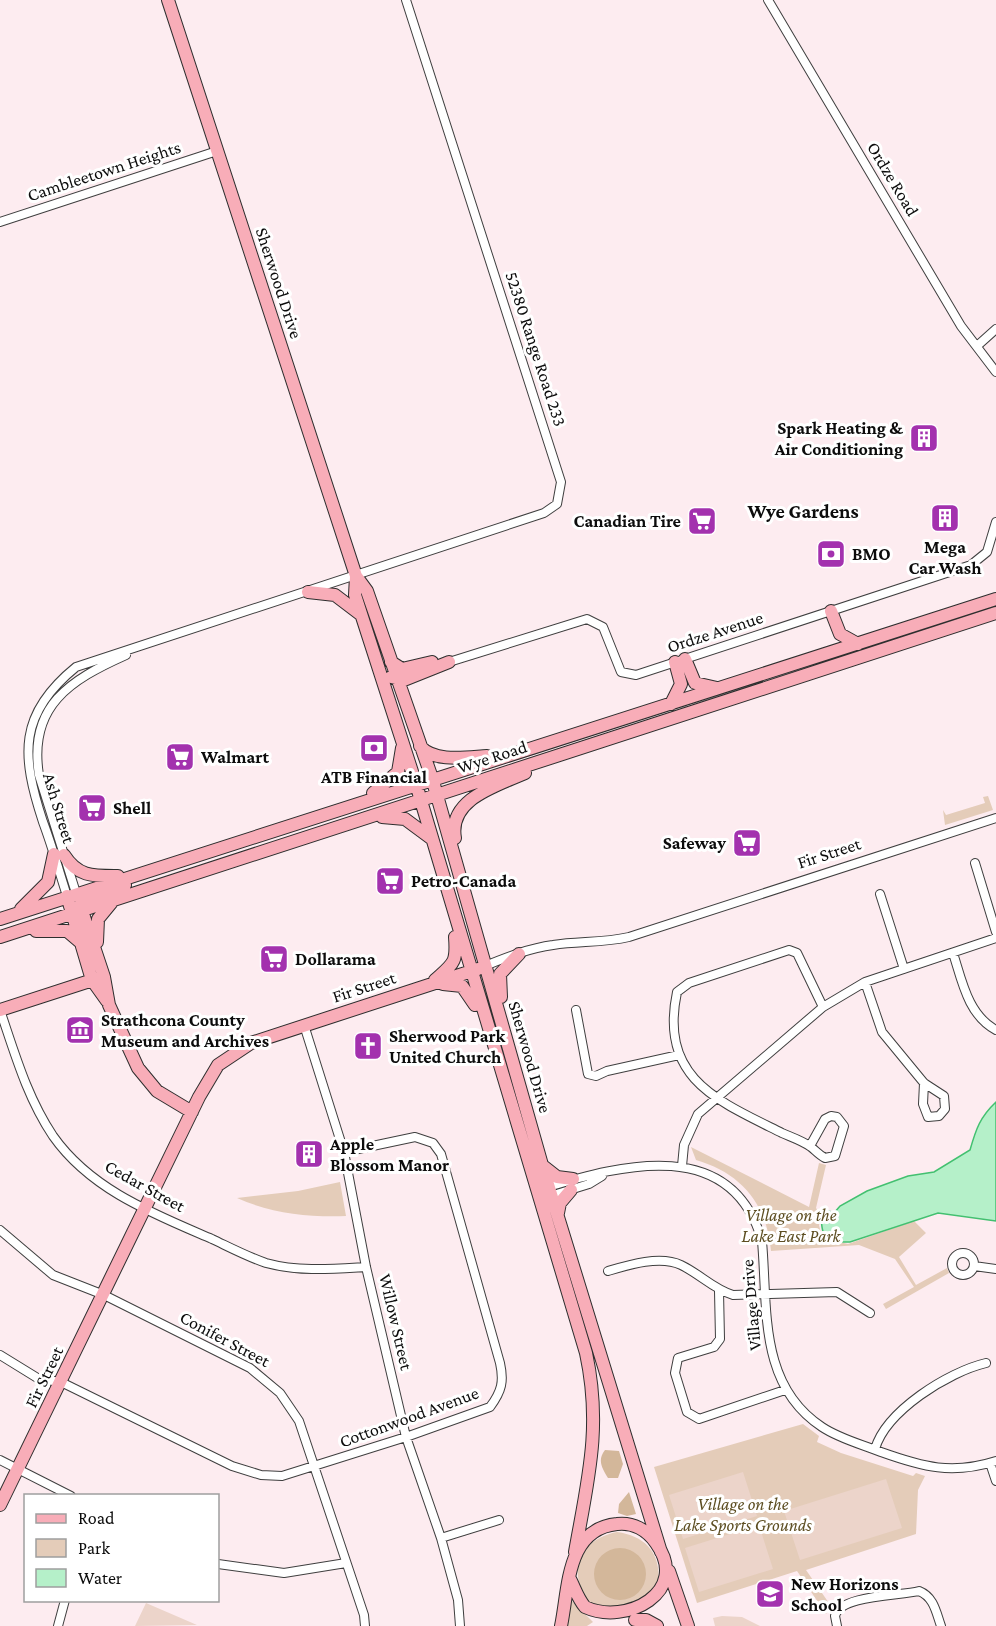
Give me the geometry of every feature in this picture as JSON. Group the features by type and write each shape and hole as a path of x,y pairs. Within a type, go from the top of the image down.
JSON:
{"main road":[{"name":"Sherwood Drive","path":"168,0 356,576 367,591 432,778 542,1165 662,1552"},
{"name":"Sherwood Drive","path":"356,576 355,595 361,616 416,784 487,1028 586,1353 592,1386 595,1434 575,1552"},
{"path":"308,592 335,596 361,616"},
{"name":"Wye Road","path":"4,936 128,876 996,599"},
{"path":"831,611 840,634 858,644"},
{"name":"Wye Road","path":"0,919 14,914 76,903 114,899 996,613"},
{"path":"369,638 377,645 391,677 396,679 404,680 448,662"},
{"path":"680,660 695,683 721,688"},
{"path":"671,704 681,684 680,660"},
{"path":"391,662 402,669 436,661 448,662"},
{"path":"359,802 394,778 400,767 402,744"},
{"path":"420,746 428,753 448,757 505,755"},
{"path":"465,898 453,828 461,809 480,793 578,748"},
{"path":"372,817 405,819 432,839"},
{"path":"14,914 48,882 59,854 72,867 85,874 128,876"},
{"path":"76,903 175,867 182,859"},
{"path":"98,958 96,930 98,918 114,899"},
{"name":"Ash Street","path":"76,903 82,944 131,1054 147,1081 157,1091 192,1112"},
{"name":"Ash Street","path":"76,903 98,958 98,978"},
{"path":"430,984 450,968 456,957 453,912"},
{"path":"4,936 62,929 71,932 82,944"},
{"path":"508,1043 500,976 505,967 519,954"},
{"name":"Fir Street","path":"0,1505 192,1112 218,1065 232,1053 251,1043 485,966"},
{"path":"0,1010 98,978"},
{"path":"430,984 462,986 468,991 487,1028"},
{"path":"542,1165 557,1178 572,1184 560,1203 558,1217"},
{"path":"561,1626 575,1552 591,1533 620,1524 645,1532 662,1552 688,1626"},
{"path":"635,1620 659,1599 666,1582 666,1565"},
{"path":"570,1579 586,1609 603,1623 646,1620 657,1626"}],"street":[{"name":"52380 Range Road 233","path":"356,576 544,513 557,504 561,482 406,0"},
{"name":"Ordze Road","path":"768,0 961,326 996,372"},
{"name":"Cambleetown Heights","path":"0,222 217,152"},
{"path":"977,346 996,329"},
{"name":"Ordze Avenue","path":"448,662 587,619 603,627 615,662 624,674 636,675 971,565 987,552 996,522"},
{"name":"Ash Street","path":"76,903 28,768 29,734 33,719 54,685 76,667 95,658 148,645 356,576"},
{"name":"Fir Street","path":"485,966 553,945 597,944 629,937 996,818"},
{"path":"975,863 996,932"},
{"path":"880,894 904,969"},
{"path":"682,1166 684,1145 698,1114 823,1007 865,982 996,938"},
{"path":"810,1146 825,1119 831,1116 841,1120 844,1126 835,1155 825,1158 810,1146 734,1109 699,1086 688,1074 674,1039 673,1010 677,992 689,983 789,950 797,953 823,1007"},
{"path":"953,953 970,1002 978,1016 996,1030"},
{"path":"865,982 882,1032 924,1083"},
{"name":"Cedar Street","path":"0,1010 28,1092 54,1137 90,1174 144,1209 266,1263 311,1270 366,1267"},
{"path":"576,1010 588,1074 596,1076 607,1071 679,1056"},
{"name":"Willow Street","path":"304,1025 344,1152 366,1267 406,1437 441,1538 458,1600 460,1626"},
{"name":"Cottonwood Avenue","path":"0,1354 39,1379 61,1382 246,1471 282,1476 316,1467 490,1407 500,1395 504,1380 501,1363 456,1198 441,1154 433,1143 415,1137 344,1152"},
{"name":"Village Drive","path":"537,1195 605,1174 641,1167 682,1166 704,1172 724,1183 739,1195 749,1209 762,1240 770,1352 785,1390 822,1427 875,1449 936,1468 965,1469 993,1462"},
{"name":"Conifer Street","path":"0,1230 53,1275 104,1295 238,1361 266,1378 280,1393 299,1421 316,1467 365,1626"},
{"path":"608,1271 649,1262 678,1264 718,1291 745,1297 837,1292 870,1313"},
{"path":"974,1266 996,1269"},
{"path":"718,1291 720,1339 714,1347 678,1358 675,1373 687,1412 699,1419 785,1390"},
{"path":"875,1449 886,1425 910,1404 963,1369 986,1363"},
{"path":"0,1460 66,1494"},
{"path":"993,1462 996,1481"},
{"path":"441,1538 499,1520"},
{"path":"219,1564 284,1573 346,1563"},
{"path":"837,1626 835,1616 840,1607 863,1599 919,1591 928,1594 932,1600 940,1626"},
{"path":"58,1626 64,1602"}],"green space":[{"path":"988,796 993,810 945,825 943,810 946,815 985,803 983,797"},
{"name":"Village on the Lake East Park","path":"691,1147 809,1207 819,1163 826,1165 816,1208 821,1215 824,1214 819,1225 822,1238 848,1244 914,1221 926,1233 899,1257 916,1285 947,1268 949,1273 886,1309 883,1304 914,1287 895,1259 859,1245 771,1251 764,1219 749,1193 726,1173 696,1160"},
{"path":"340,1182 346,1216 290,1213 264,1208 237,1198 298,1191"},
{"name":"Village on the Lake Sports Grounds","path":"803,1424 819,1436 817,1442 841,1453 913,1476 916,1473 925,1476 918,1490 916,1534 806,1570 831,1606 826,1614 797,1571 697,1603 654,1467"},
{"path":"743,1472 757,1516 683,1539 669,1495"},
{"path":"886,1479 902,1528 800,1560 784,1511"},
{"path":"759,1525 773,1569 699,1592 685,1548"},
{"path":"617,1532 628,1534 644,1543 655,1556 658,1565 658,1585 632,1613 591,1605 579,1582 578,1570 585,1550 603,1536"},
{"path":"572,1601 593,1622 587,1626 566,1626"},
{"path":"146,1603 197,1625 135,1626"},
{"path":"742,1617 760,1626 715,1626 713,1618"}],"shaded area":[{"path":"605,1450 619,1451 623,1464 618,1478 608,1478 604,1471 601,1461"},
{"path":"629,1492 636,1514 627,1516 618,1513 619,1504"},
{"path":"620,1548 630,1550 638,1556 644,1564 646,1574 644,1584 638,1592 630,1598 620,1600 610,1598 602,1592 596,1584 594,1574 596,1564 602,1556 610,1550"}],"water":[{"path":"996,1102 996,1221 938,1213 850,1242 830,1242 827,1239 822,1230 821,1216 829,1211 834,1213 840,1206 867,1191 908,1176 934,1172 970,1150 979,1124"}],"place":[{"name":"Spark Heating & Air Conditioning","path":"924,438"},
{"name":"Mega Car Wash","path":"945,518"},
{"name":"Canadian Tire","path":"702,521"},
{"name":"BMO","path":"831,554"},
{"name":"ATB Financial","path":"374,748"},
{"name":"Walmart","path":"180,757"},
{"name":"Shell","path":"92,808"},
{"name":"Safeway","path":"747,843"},
{"name":"Petro-Canada","path":"390,881"},
{"name":"Dollarama","path":"274,959"},
{"name":"Strathcona County Museum and Archives","path":"80,1030"},
{"name":"Sherwood Park United Church","path":"368,1046"},
{"name":"Apple Blossom Manor","path":"309,1154"},
{"name":"New Horizons School","path":"770,1594"}],"district":[{"name":"Wye Gardens","path":"803,511"}]}
